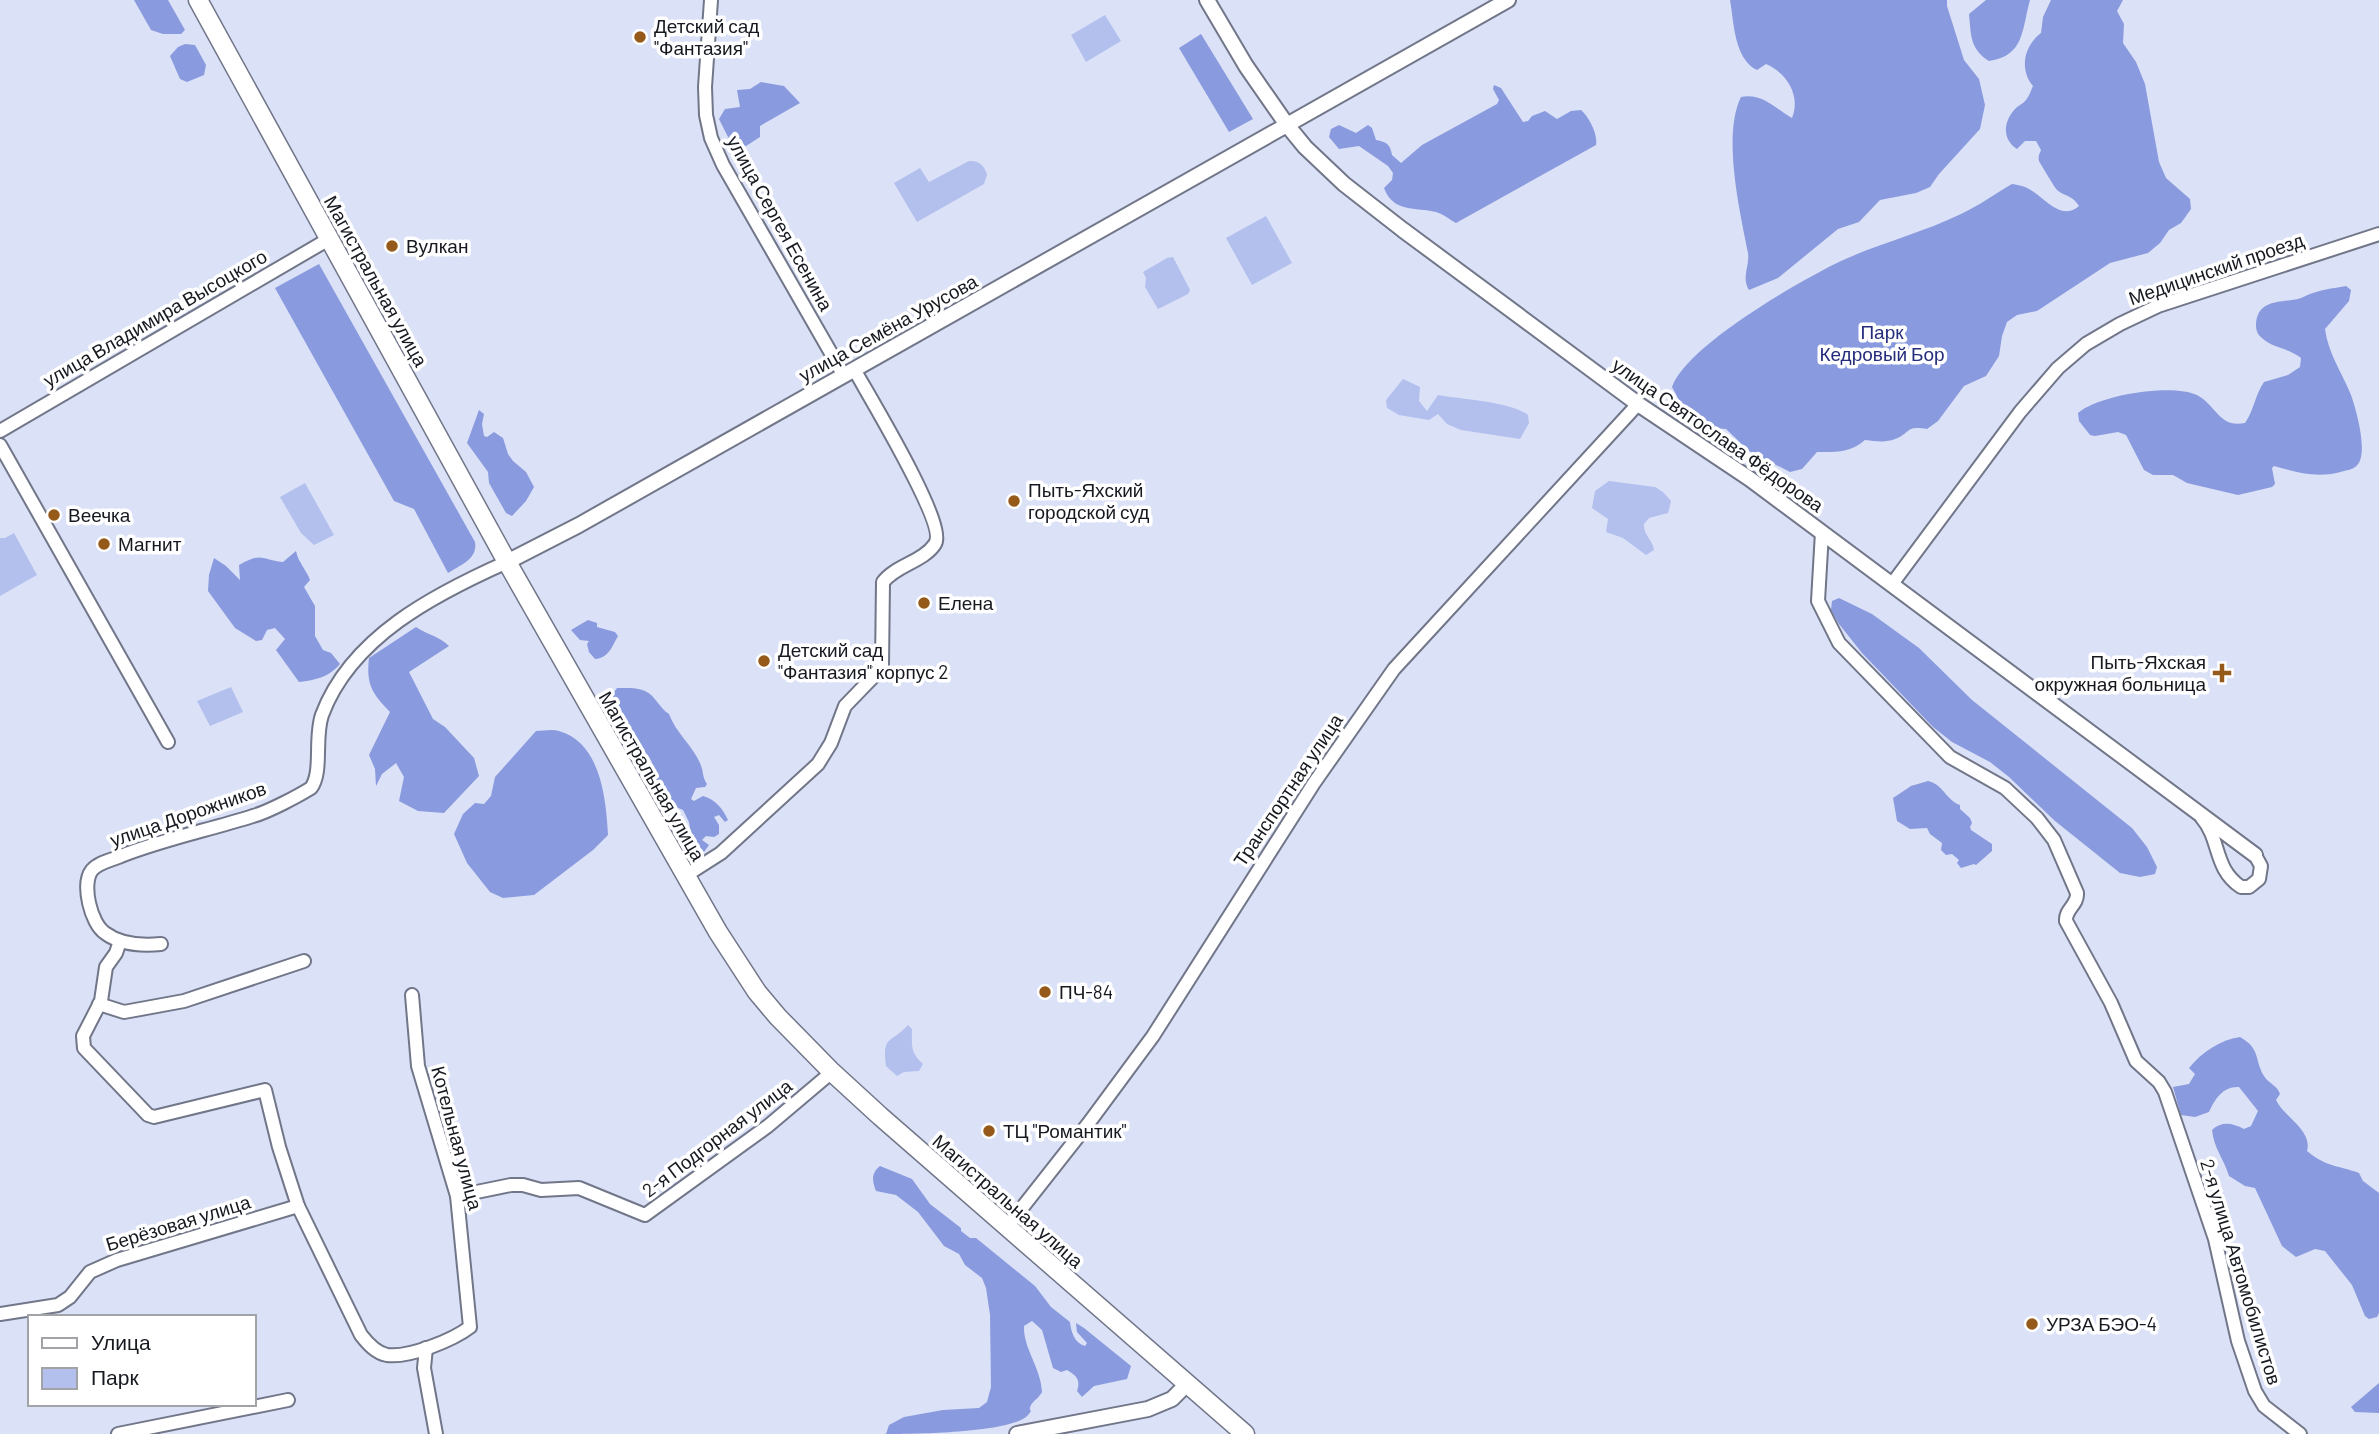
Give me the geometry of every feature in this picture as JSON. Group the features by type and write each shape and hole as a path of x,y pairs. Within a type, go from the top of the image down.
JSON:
{"main road":[{"name":"Магистральная улица","path":"198,0 507,562 685,876 757,992 832,1073 1245,1434"}],"street":[{"name":"улица Сергея Есенина","path":"685,876 721,853 822,758 845,706 876,675 882,665 883,582 888,575 931,548 937,540 929,509 915,480 723,164 711,138 705,103 711,0"},
{"name":"улица Святослава Фёдорова","path":"1207,0 1246,66 1287,125 1305,147 1344,184 1638,404 1751,479 1822,531 2255,855"},
{"name":"улица Семёна Урусова","path":"507,562 560,536 1508,0"},
{"name":"Медицинский проезд","path":"1892,584 2020,412 2058,368 2086,344 2158,306 2379,234"},
{"name":"улица Владимира Высоцкого","path":"0,431 329,239"},
{"name":"Транспортная улица","path":"1007,1227 1153,1036 1314,783 1394,669 1638,404"},
{"path":"0,445 168,742"},
{"name":"2-я улица Автомобилистов","path":"1822,531 1818,601 1839,643 1950,757 1988,776 2020,800 2056,844 2078,897 2066,915 2066,921 2111,1003 2136,1061 2159,1082 2165,1092 2215,1240 2238,1341 2255,1391 2264,1406 2300,1434"},
{"name":"улица Дорожников","path":"120,941 101,931 94,922 88,886 92,870 158,842 256,815 311,788 317,774 317,737 323,712 342,678 361,655 390,628 446,591 507,562"},
{"path":"2202,817 2210,829 2222,866 2241,887 2249,887 2259,879 2261,866 2255,855"},
{"path":"161,944 148,946 120,941 116,953 106,967 99,1004 124,1012 184,1001 304,961"},
{"name":"Котельная улица","path":"99,1004 83,1035 85,1048 149,1115 159,1117 265,1090 279,1147 298,1206 335,1285 366,1342 376,1351 388,1355 449,1341 470,1327 457,1196 418,1066 412,995"},
{"name":"2-я Подгорная улица","path":"457,1196 511,1185 523,1185 541,1191 579,1188 645,1215 768,1126 832,1073"},
{"name":"Берёзовая улица","path":"0,1314 58,1305 70,1297 90,1272 117,1260 298,1206"},
{"path":"426,1348 424,1368 436,1434"},
{"path":"1017,1434 1149,1409 1172,1399 1187,1384"},
{"path":"118,1434 288,1400"}],"green space":[{"path":"134,0 168,0 185,30 181,34 163,34 151,30"},
{"path":"1730,0 1947,0 1964,60 1979,79 1985,105 1980,129 1930,187 1916,193 1880,200 1859,222 1838,229 1778,278 1749,290 1746,281 1748,253 1734,174 1733,132 1736,113 1741,97 1749,96 1768,102 1792,118 1795,102 1790,86 1780,73 1766,64 1757,70 1744,58 1736,39"},
{"path":"1986,0 2030,0 2016,47 2001,58 1989,61 1975,46 1969,14"},
{"name":"Парк Кедровый Бор","path":"2051,0 2123,0 2117,11 2124,24 2123,43 2136,62 2145,84 2159,162 2166,178 2190,199 2191,209 2181,223 2169,230 2160,243 2148,253 2110,263 2037,311 2017,315 2007,322 1999,356 1986,376 1964,386 1938,421 1927,429 1911,429 1888,441 1865,440 1842,451 1817,452 1802,469 1790,472 1749,451 1726,429 1712,428 1679,400 1672,387 1682,371 1721,334 1774,298 1841,261 1946,221 2012,184 2029,189 2059,210 2072,210 2079,206 2056,188 2039,161 2041,150 2036,141 2025,141 2017,149 2009,140 2006,130 2011,114 2027,99 2033,86 2026,72 2025,58 2031,44 2041,33 2043,17"},
{"path":"1105,15 1121,41 1086,62 1071,35"},
{"path":"1201,34 1253,119 1229,132 1179,48"},
{"path":"185,44 195,45 206,65 204,75 187,82 180,79 170,56"},
{"path":"761,82 784,86 800,103 760,126 760,137 746,146 730,141 719,119 725,109 740,107 737,90 750,89"},
{"path":"1494,85 1501,88 1523,122 1545,111 1557,119 1571,111 1581,110 1592,126 1596,145 1456,223 1436,212 1406,208 1393,202 1384,188 1392,180 1393,173 1388,166 1359,146 1339,149 1329,137 1331,129 1339,125 1356,133 1368,125 1372,128 1376,140 1387,144 1392,155 1401,163 1422,145 1497,104 1499,100 1493,89"},
{"path":"969,161 981,164 985,169 987,175 984,184 917,222 894,183 920,168 929,182"},
{"path":"1266,216 1292,263 1252,285 1226,238"},
{"path":"1173,257 1190,290 1188,294 1158,309 1145,287 1146,278 1143,272"},
{"path":"319,264 475,542 471,557 448,573 414,509 394,501 275,288"},
{"path":"2346,286 2351,290 2349,301 2325,329 2358,420 2362,450 2358,464 2353,468 2317,475 2274,466 2272,468 2275,484 2272,487 2238,495 2187,483 2173,475 2153,475 2144,470 2126,435 2118,432 2090,435 2079,421 2078,413 2102,401 2136,393 2171,390 2197,395 2229,422 2245,423 2264,382 2288,375 2300,367 2301,358 2271,344 2259,335 2256,324 2261,310 2271,304"},
{"path":"1403,379 1420,387 1419,401 1427,411 1438,395 1510,407 1528,415 1529,423 1520,439 1461,430 1447,424 1438,414 1429,420 1399,415 1387,408 1386,400"},
{"path":"479,410 484,414 484,436 494,432 503,438 508,454 526,472 534,487 512,516 506,513 489,483 488,472 467,443"},
{"path":"1609,481 1655,487 1671,501 1668,513 1649,518 1644,524 1654,550 1646,555 1623,538 1606,532 1608,519 1592,508 1595,491"},
{"path":"305,483 334,535 314,545 301,533 280,497"},
{"path":"14,533 37,575 0,596 0,538"},
{"path":"296,551 310,580 304,587 315,606 315,636 323,650 331,653 340,664 322,677 299,682 276,650 285,639 275,628 267,630 262,640 256,641 235,628 208,591 214,558 240,580 239,565 261,558 283,562"},
{"path":"1839,598 1872,614 1919,648 1972,700 2132,828 2147,847 2157,867 2155,874 2140,877 2120,873 2055,821 1990,762 1952,742 1933,727 1862,653 1839,624 1831,610 1832,601"},
{"path":"588,620 597,623 597,627 615,632 618,636 610,651 600,658 595,659 589,652 589,641 580,640 571,630"},
{"path":"416,627 449,646 409,672 433,719 445,727 474,758 479,776 444,813 418,811 399,801 404,777 396,763 382,774 376,786 375,769 369,755 390,712 372,688 368,675 369,658"},
{"path":"231,687 243,712 210,726 197,701"},
{"path":"617,688 638,689 652,696 669,714 697,757 707,784 705,787 696,788 691,799 694,801 703,796 711,799 721,808 728,820 725,822 719,815 714,817 719,825 719,834 714,837 706,836 702,840 709,845 704,852 698,845 693,846 689,822 683,810 666,803 653,782 652,762 626,723 612,695"},
{"path":"536,731 559,731 573,737 584,747 603,789 608,835 593,850 534,895 503,898 490,892 467,863 454,834 463,814 475,803 484,804 491,796 495,777"},
{"path":"1928,781 1937,785 1951,800 1960,805 1960,809 1970,818 1971,830 1992,844 1992,851 1976,865 1961,868 1957,863 1959,860 1941,850 1942,843 1930,834 1927,828 1910,829 1897,821 1893,798 1911,786"},
{"path":"908,1025 912,1029 914,1052 923,1064 919,1071 904,1072 897,1076 886,1066 885,1049 889,1041"},
{"path":"2240,1037 2251,1046 2264,1076 2279,1091 2276,1100 2280,1106 2306,1136 2307,1151 2326,1163 2359,1173 2363,1181 2379,1193 2377,1317 2369,1319 2365,1316 2352,1285 2325,1251 2315,1249 2296,1257 2282,1246 2255,1188 2245,1186 2229,1176 2212,1130 2223,1124 2244,1129 2251,1126 2258,1111 2239,1087 2224,1091 2209,1112 2195,1117 2181,1115 2173,1087 2189,1084 2195,1074 2189,1068 2206,1052 2225,1041"},
{"path":"880,1166 912,1179 930,1204 961,1228 961,1231 970,1238 976,1238 1035,1286 1051,1307 1070,1322 1072,1333 1078,1342 1085,1346 1087,1343 1077,1332 1076,1323 1131,1366 1127,1379 1094,1386 1082,1397 1077,1391 1078,1381 1075,1376 1067,1370 1061,1372 1053,1368 1042,1330 1032,1321 1024,1326 1024,1334 1039,1375 1042,1392 1031,1405 1028,1415 1003,1426 983,1429 886,1434 889,1425 904,1417 943,1410 979,1408 987,1402 991,1387 990,1315 982,1278 965,1265 959,1254 944,1246 918,1212 896,1195 876,1191 873,1177"},
{"path":"2379,1383 2379,1413 2355,1412 2351,1407"}],"place":[{"name":"Детский сад \"Фантазия\"","path":"640,37"},
{"name":"Вулкан","path":"392,246"},
{"name":"Пыть-Яхский городской суд","path":"1014,501"},
{"name":"Веечка","path":"54,515"},
{"name":"Магнит","path":"104,544"},
{"name":"Елена","path":"924,603"},
{"name":"Детский сад \"Фантазия\" корпус 2","path":"764,661"},
{"name":"Пыть-Яхская окружная больница","path":"2222,673"},
{"name":"ПЧ-84","path":"1045,992"},
{"name":"ТЦ \"Романтик\"","path":"989,1131"},
{"name":"УРЗА БЭО-4","path":"2032,1324"}]}
